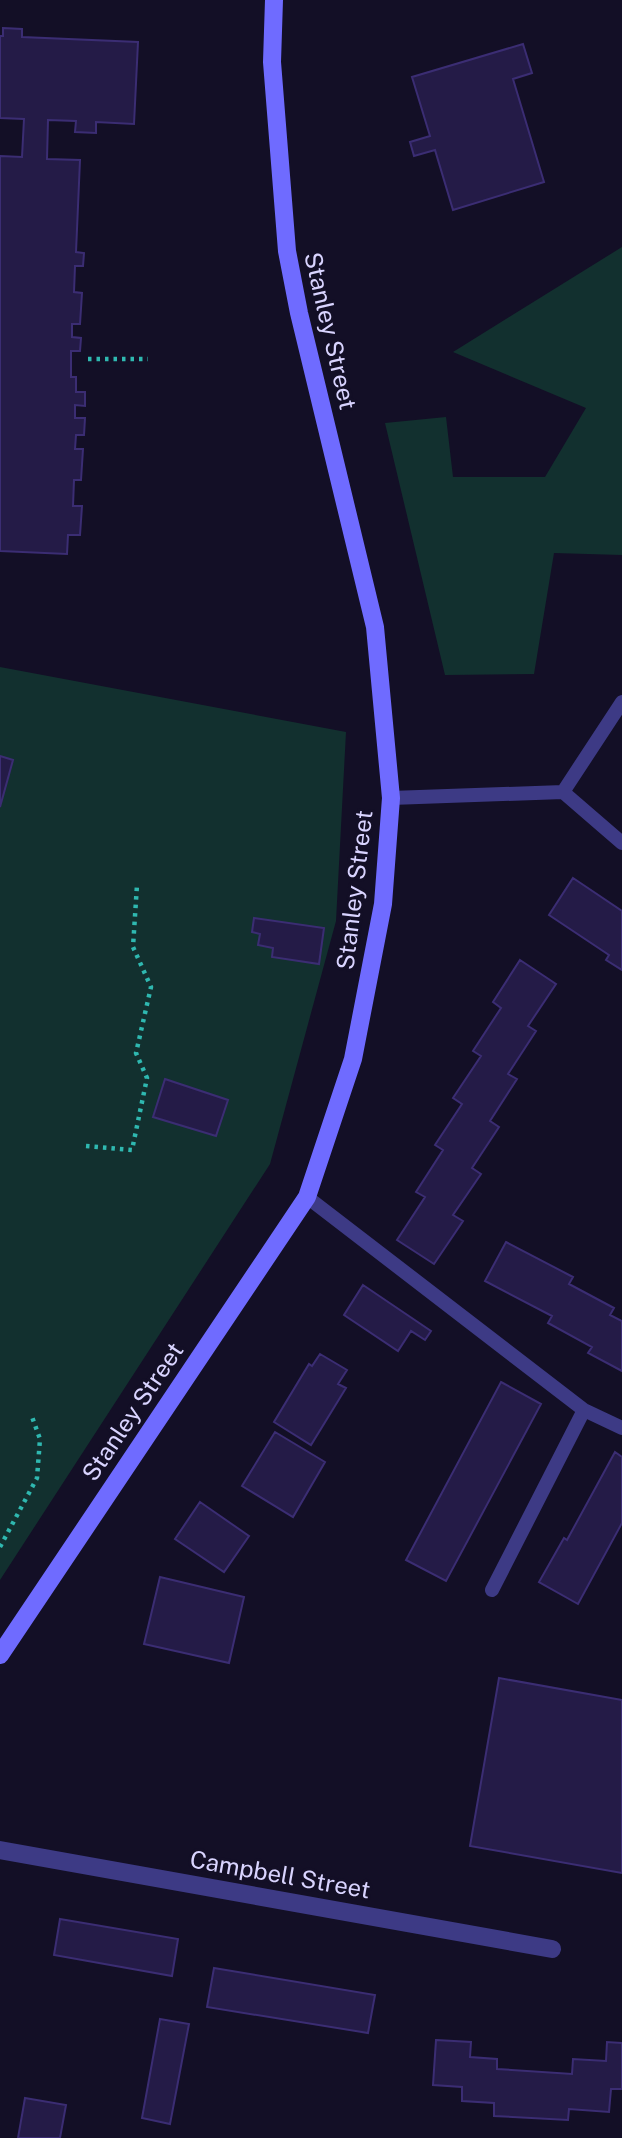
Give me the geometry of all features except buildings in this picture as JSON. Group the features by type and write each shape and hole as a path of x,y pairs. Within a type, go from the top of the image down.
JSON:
{"street":[{"name":"Stanley Street","path":"0,1655 307,1196 353,1059 383,904 391,799 375,627 299,313 287,251 272,62 274,0"},
{"name":"Campbell Street","path":"0,1850 552,1949"}],"lane":[{"path":"563,792 622,702"},
{"path":"391,799 563,792 622,843"},
{"path":"307,1196 584,1410 622,1428"},
{"path":"492,1590 584,1410"}],"path":[{"path":"88,359 149,359"},
{"path":"86,1146 132,1150 147,1078 136,1054 151,988 134,947 137,886"},
{"path":"0,1547 37,1478 40,1439 31,1414"}],"green space":[{"path":"622,247 622,555 554,553 534,674 445,675 385,423 446,417 453,477 545,477 586,408 453,352"},
{"path":"0,667 346,732 336,921 270,1164 0,1580"}]}
